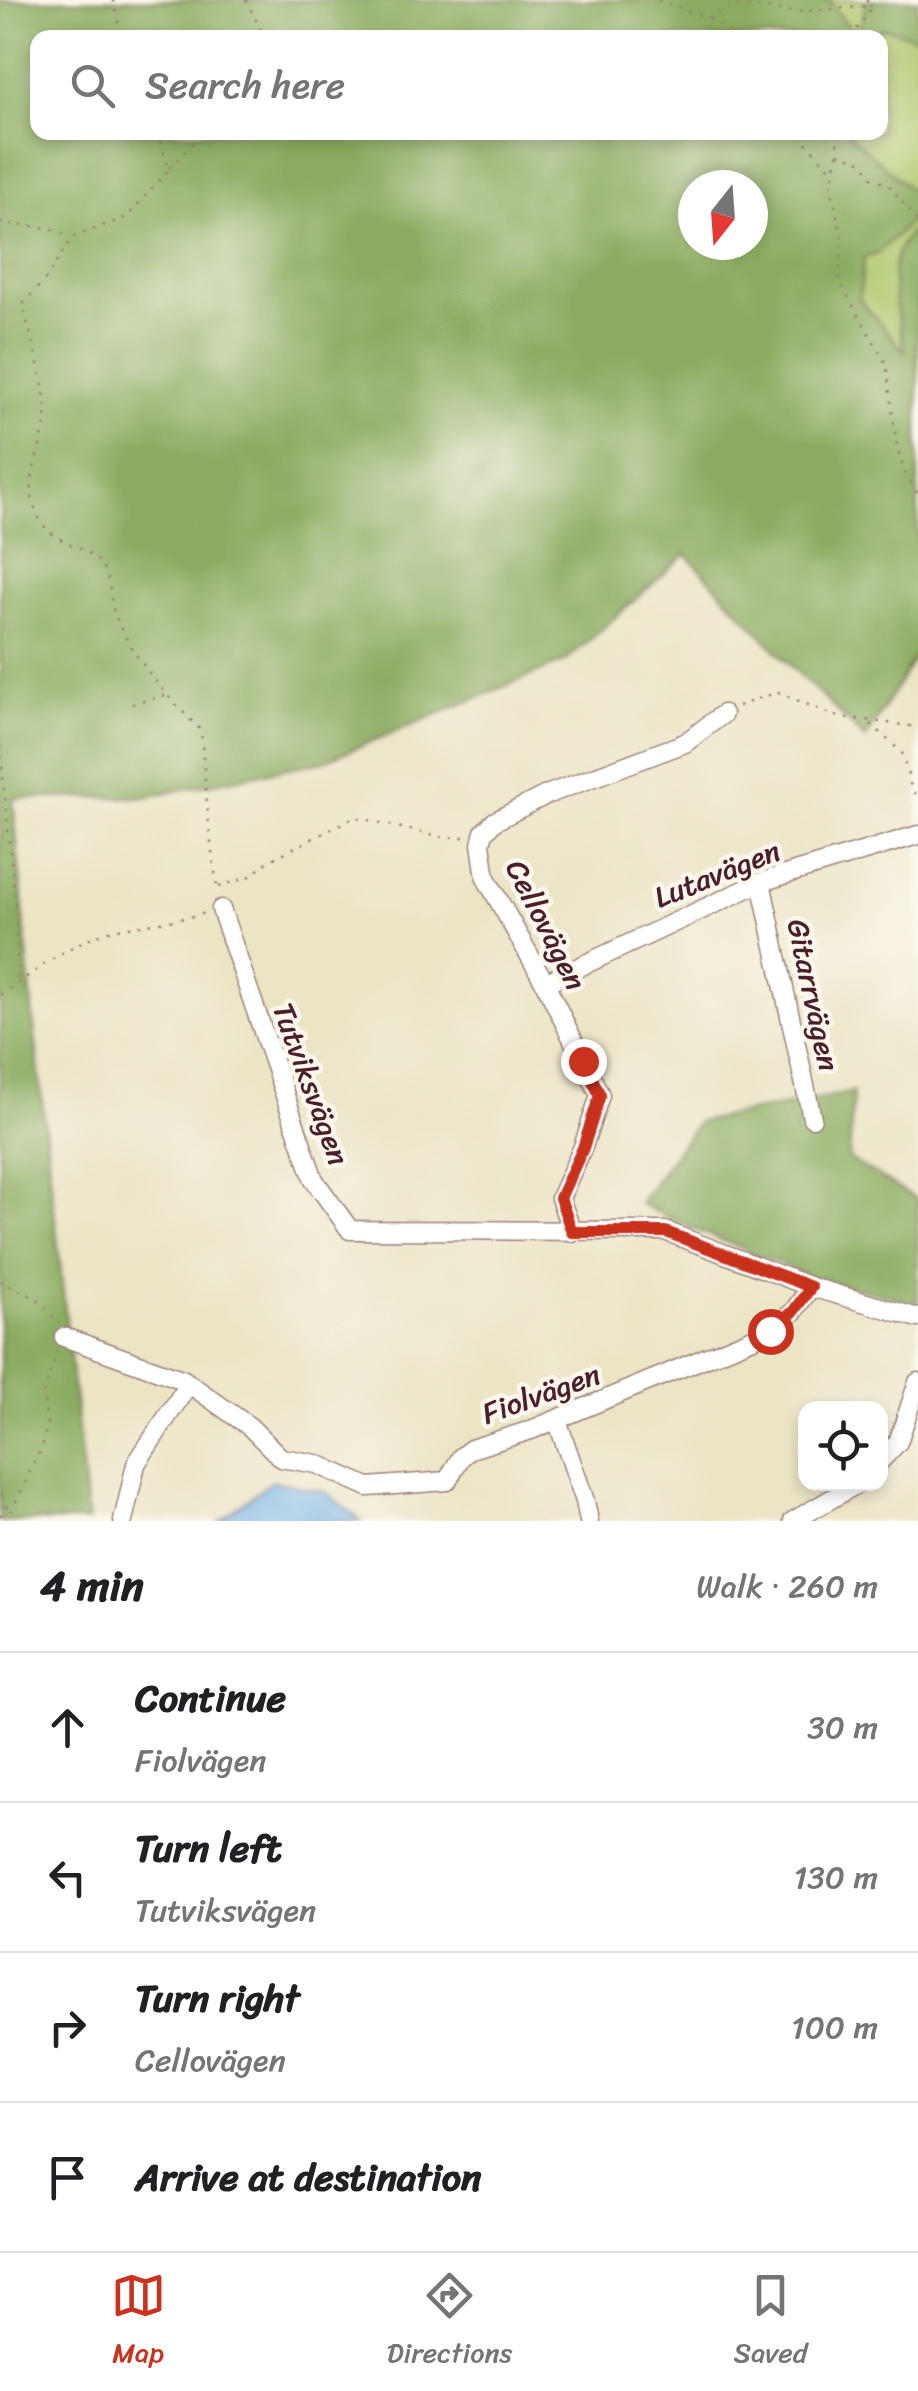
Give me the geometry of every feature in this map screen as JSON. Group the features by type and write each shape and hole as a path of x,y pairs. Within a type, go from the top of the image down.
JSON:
{"street":[{"name":"Cellovägen","path":"572,1232 560,1198 583,1148 600,1095 486,878 480,844 484,832 495,821 546,795 685,743 724,714"},
{"name":"Lutavägen","path":"544,983 761,882 918,835"},
{"name":"Gitarrvägen","path":"761,882 812,1118"},
{"name":"Tutviksvägen","path":"221,909 314,1180 350,1230 666,1232 811,1287 918,1318"},
{"name":"Fiolvägen","path":"62,1339 130,1358 184,1380 220,1404 281,1458 317,1464 368,1487 447,1481 461,1456 471,1449 557,1420 770,1331 793,1312 811,1287"},
{"path":"888,1452 898,1442 918,1382"},
{"path":"124,1521 136,1464 188,1385"},
{"path":"557,1420 586,1500 589,1521"},
{"path":"794,1521 845,1491"}],"path":[{"path":"113,0 120,30"},
{"path":"246,0 261,30"},
{"path":"658,0 708,18 726,30"},
{"path":"871,0 864,2 872,6"},
{"path":"708,18 742,5 797,12 872,6"},
{"path":"856,30 872,6"},
{"path":"160,140 169,169"},
{"path":"0,995 88,939 112,930 174,922 221,909 208,834 201,730 139,656 115,616 104,570 87,552 52,538 33,504 32,488 46,409 23,304 46,280 73,237 127,218 196,140"},
{"path":"805,140 835,173"},
{"path":"837,140 831,188 842,238 838,281 886,363 896,447 905,474 918,494"},
{"path":"838,152 863,162 874,178 899,195 918,222"},
{"path":"0,223 49,228 73,237"},
{"path":"724,714 744,702 778,692 834,716 918,727"},
{"path":"132,704 168,694"},
{"path":"868,722 902,753 912,792 918,795"},
{"path":"0,746 16,913 18,984"},
{"path":"217,888 249,877 270,860 355,817 440,837 460,838 484,832"},
{"path":"0,1281 38,1299 58,1320 62,1339 42,1394 47,1424 42,1444 7,1521"},
{"path":"0,1516 18,1491"}],"green space":[{"path":"0,0 828,0 852,30 30,30 30,140 855,140 918,196 915,217 877,254 864,258 859,299 905,352 895,302 894,268 905,238 918,227 918,659 914,658 865,739 686,554 566,661 324,761 144,797 13,798 88,1521 0,1521"},
{"path":"828,0 867,0 862,21 852,30"},
{"path":"867,0 918,0 918,38 886,28 856,30"},
{"path":"886,28 918,38 918,227 905,239 894,268 895,303 905,354 859,299 863,258 889,241 917,196 855,140 888,140 888,30 879,30"},
{"path":"853,1092 849,1159 918,1200 918,1303 814,1278 639,1203 698,1122"}],"water":[{"path":"272,1481 326,1492 361,1521 220,1521"}],"route":[{"path":"583,1061 600,1095 583,1148 560,1198 572,1232 666,1232 811,1287 793,1312 770,1331"}]}
